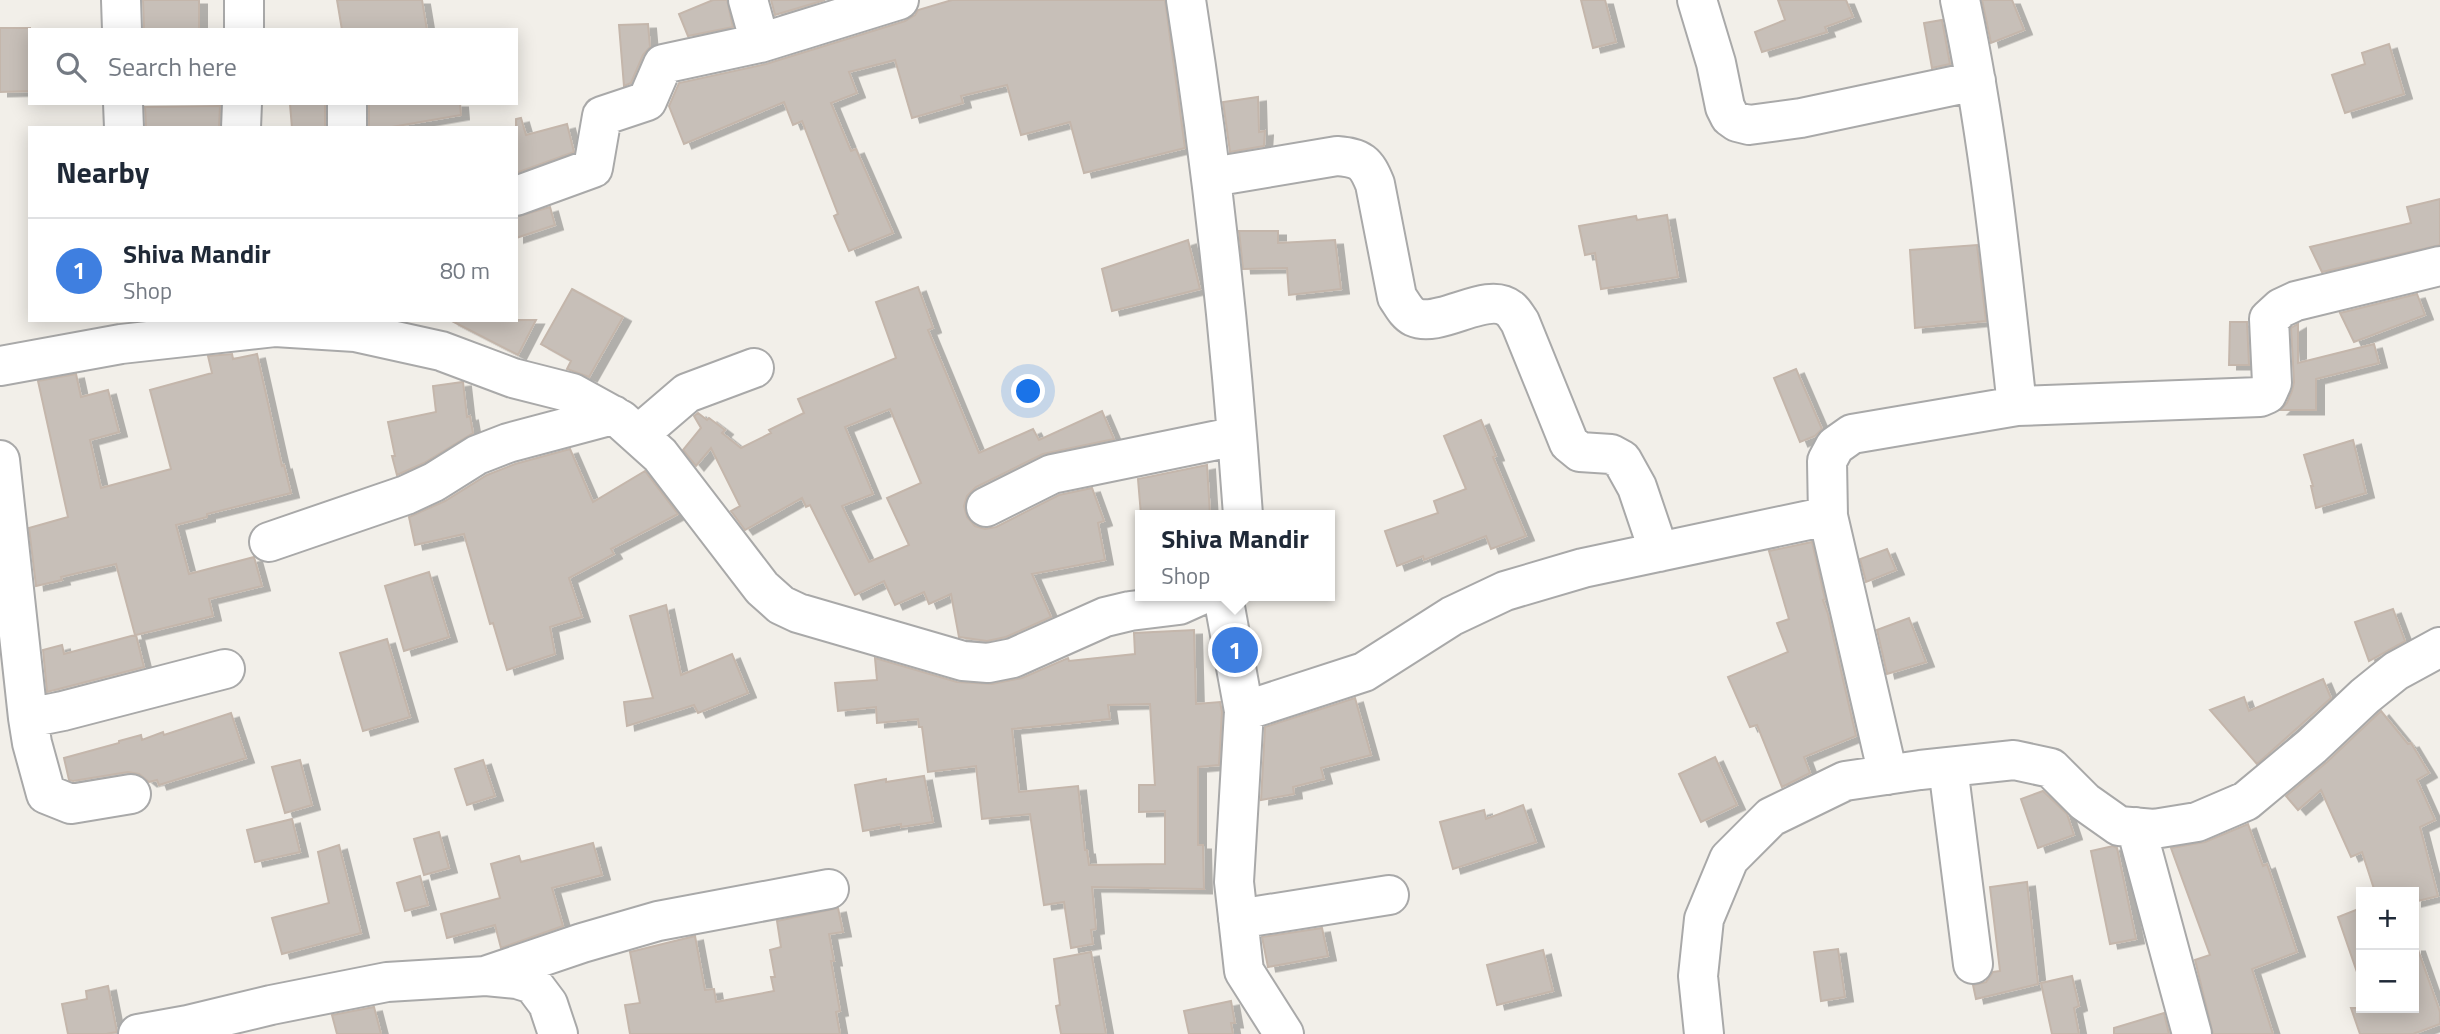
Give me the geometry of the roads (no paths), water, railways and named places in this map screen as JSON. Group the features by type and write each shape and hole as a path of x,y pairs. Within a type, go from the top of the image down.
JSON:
{"street":[{"path":"121,0 122,28"},
{"path":"244,0 244,28"},
{"path":"748,0 760,43"},
{"path":"518,195 593,168 602,116 647,101 663,64 760,43 899,0"},
{"path":"1186,0 1212,177 1243,510"},
{"path":"1697,0 1716,62 1725,107 1730,117 1737,122 1749,125 1801,118 1976,81"},
{"path":"1960,0 1976,81 2017,406"},
{"path":"123,105 124,126"},
{"path":"242,105 242,126"},
{"path":"347,105 347,126"},
{"path":"1212,177 1337,156 1353,157 1363,162 1375,184 1397,297 1406,311 1418,319 1498,304 1510,308 1520,322 1569,443 1580,452 1611,454 1622,460 1637,487 1659,552"},
{"path":"1888,775 1828,516 1827,461 1835,446 1852,434 2017,406 2260,397 2267,394 2272,383 2269,319 2281,308 2296,301 2440,266"},
{"path":"0,366 121,332 236,326 354,326 442,351 513,378 572,393 625,425 660,455 762,588 781,605 798,614 963,661 988,663 1013,658 1105,617 1189,601 1234,662"},
{"path":"268,542 405,495 434,482 477,455 508,443 625,425 687,393 754,368"},
{"path":"986,507 1052,474 1237,436"},
{"path":"0,460 28,718 46,794 71,804 131,794"},
{"path":"1244,711 1364,672 1452,616 1505,591 1583,568 1828,516"},
{"path":"1224,601 1244,711 1234,882 1244,971 1284,1034"},
{"path":"1704,1034 1698,976 1704,919 1729,859 1771,817 1845,781 2014,760 2051,768 2085,802 2119,826 2154,829 2197,822 2246,800 2396,671 2440,647"},
{"path":"28,718 225,668"},
{"path":"1948,767 1973,964"},
{"path":"2136,827 2192,1034"},
{"path":"486,976 582,943 659,921 829,889"},
{"path":"1238,919 1389,895"},
{"path":"138,1034 189,1030 271,1005 387,982 486,976 517,979 533,984 548,1004 558,1034"}],"place":[{"name":"Shiva Mandir","path":"1235,650"}]}
